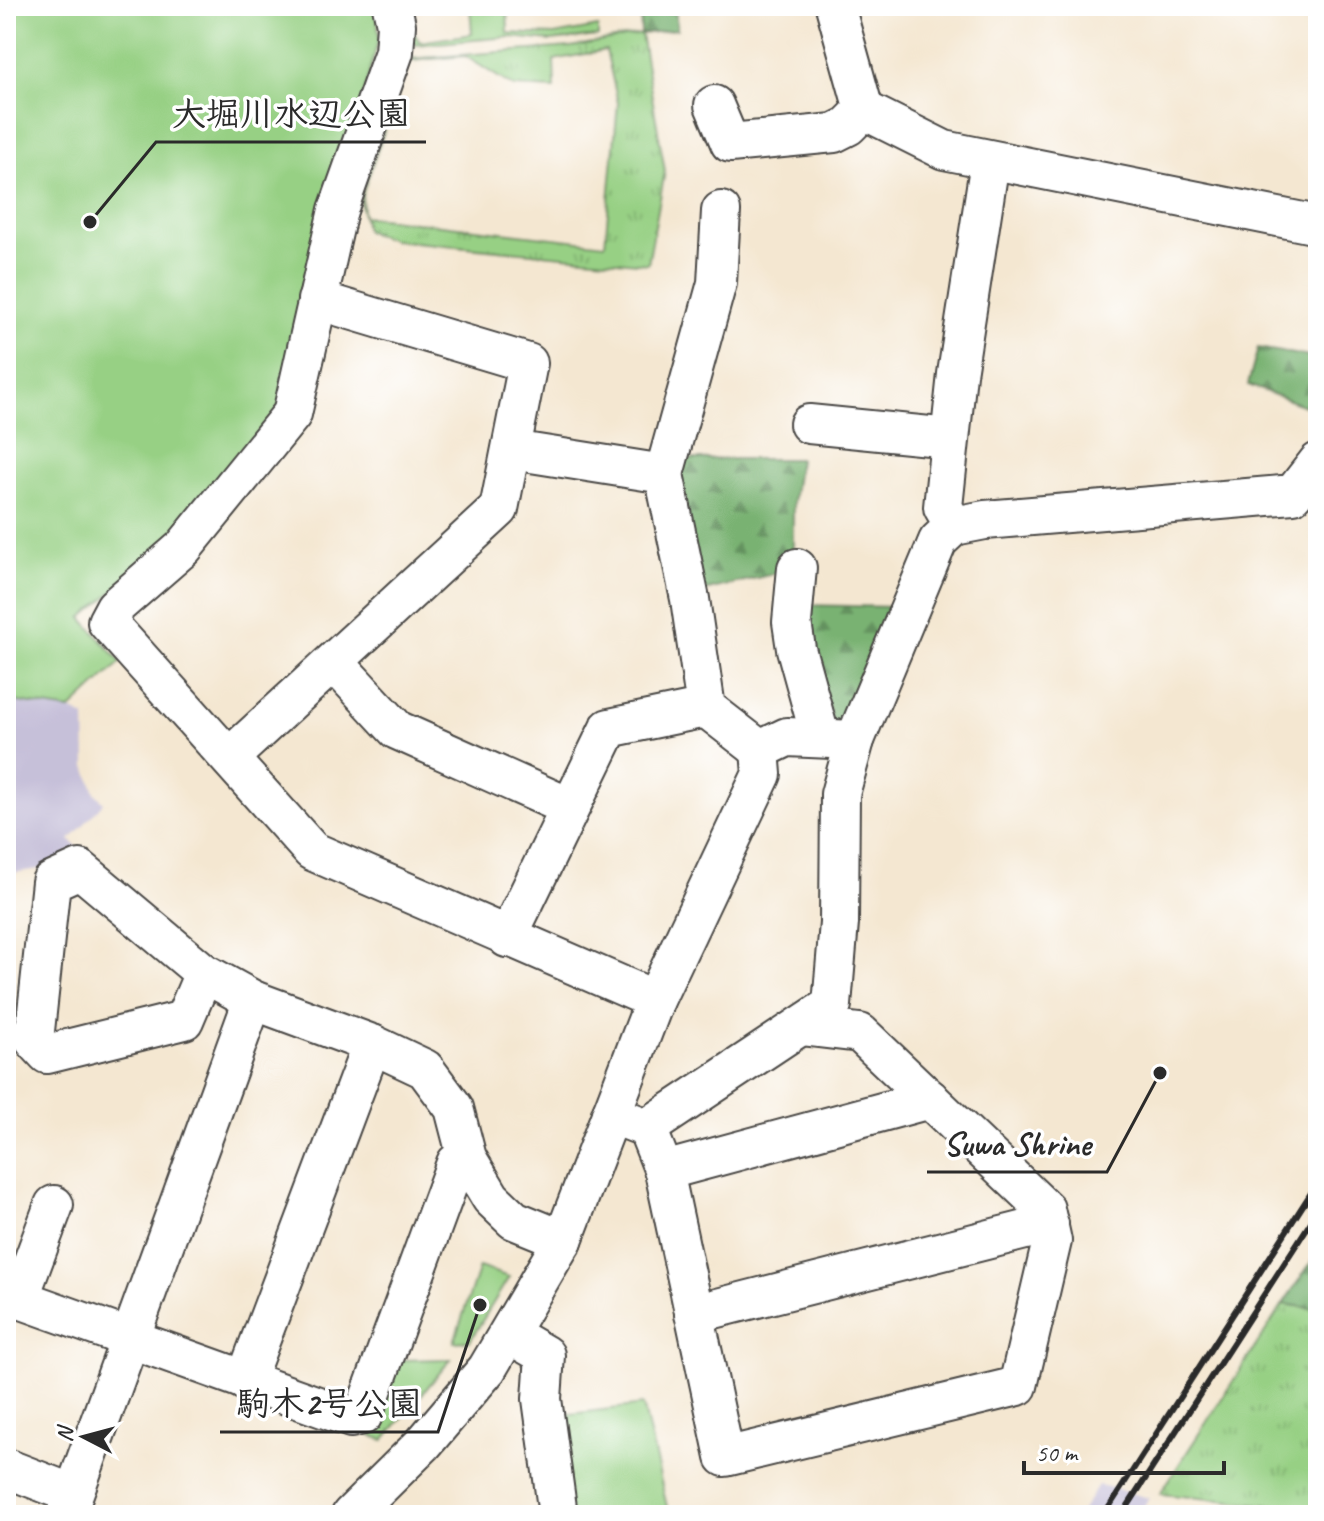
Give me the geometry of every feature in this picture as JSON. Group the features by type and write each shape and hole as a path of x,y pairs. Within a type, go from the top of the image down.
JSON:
{"street":[{"path":"392,6 396,25 394,52 338,210 292,414 183,548 115,607 107,622 312,851 655,1000"},
{"path":"835,6 864,110 944,150 1318,225"},
{"path":"714,105 730,143 834,133 864,110"},
{"path":"954,526 943,507 990,161"},
{"path":"351,1515 423,1444 487,1369 563,1240 655,1000 762,774 760,750 706,708 690,599 664,474 717,283 721,211"},
{"path":"230,757 499,509 512,450 528,363 317,300"},
{"path":"809,424 950,438"},
{"path":"512,450 664,474"},
{"path":"837,738 938,541 954,526 1293,494 1318,462"},
{"path":"647,1128 832,1005 839,923 837,738 796,649 792,622 797,568"},
{"path":"334,662 397,730 569,807"},
{"path":"507,938 609,728 706,708"},
{"path":"760,750 787,737 837,738"},
{"path":"204,973 184,1020 47,1054 34,1040 51,882 80,869 204,973 253,1000 372,1044 425,1069 446,1093 454,1108 467,1158 491,1198 514,1220 563,1240"},
{"path":"6,1468 70,1504 253,1000"},
{"path":"611,1114 647,1128 664,1171 725,1457 1018,1386 1052,1241 1045,1209 860,1033 801,1026"},
{"path":"245,1381 372,1044"},
{"path":"664,1171 930,1099"},
{"path":"54,1205 12,1296 351,1418 363,1415 456,1163 467,1158"},
{"path":"694,1314 1049,1224"},
{"path":"509,1334 545,1355 542,1399 558,1515"}],"shaded area":[{"path":"6,700 70,710 85,717 86,766 95,793 104,802 70,840 78,848 65,860 45,868 13,873 6,872"},
{"path":"1098,1485 1149,1498 1138,1515 1079,1515"}],"green space":[{"path":"6,6 376,6 379,37 284,402 178,537 82,618 121,662 70,710 6,700"},
{"path":"470,6 507,6 508,33 554,35 598,27 598,36 551,41 510,37 416,45 410,39 413,32 420,42 472,34"},
{"path":"640,6 675,6 677,29 641,34"},
{"path":"641,34 665,171 648,264 392,240 366,231 363,216 605,244 618,103 606,50 554,60 555,89 514,87 465,56 411,61 405,70 362,195 363,215 360,200 407,59 571,47"},
{"path":"1258,348 1318,358 1318,411 1248,385"},
{"path":"678,459 799,459 793,502 793,569 700,592"},
{"path":"803,605 900,607 857,716 833,724"},
{"path":"1318,1252 1318,1309 1283,1304"},
{"path":"479,1267 509,1277 470,1341 454,1342"},
{"path":"1283,1304 1318,1309 1318,1510 1160,1494"},
{"path":"451,1359 384,1440 364,1433 398,1360"},
{"path":"643,1405 669,1515 571,1515 553,1416"}],"railway":[{"path":"1104,1515 1318,1182"},
{"path":"1122,1515 1318,1211"}],"place":[{"name":"大堀川水辺公園","path":"90,222"},
{"name":"Suwa Shrine","path":"1160,1073"},
{"name":"駒木2号公園","path":"480,1305"}]}
